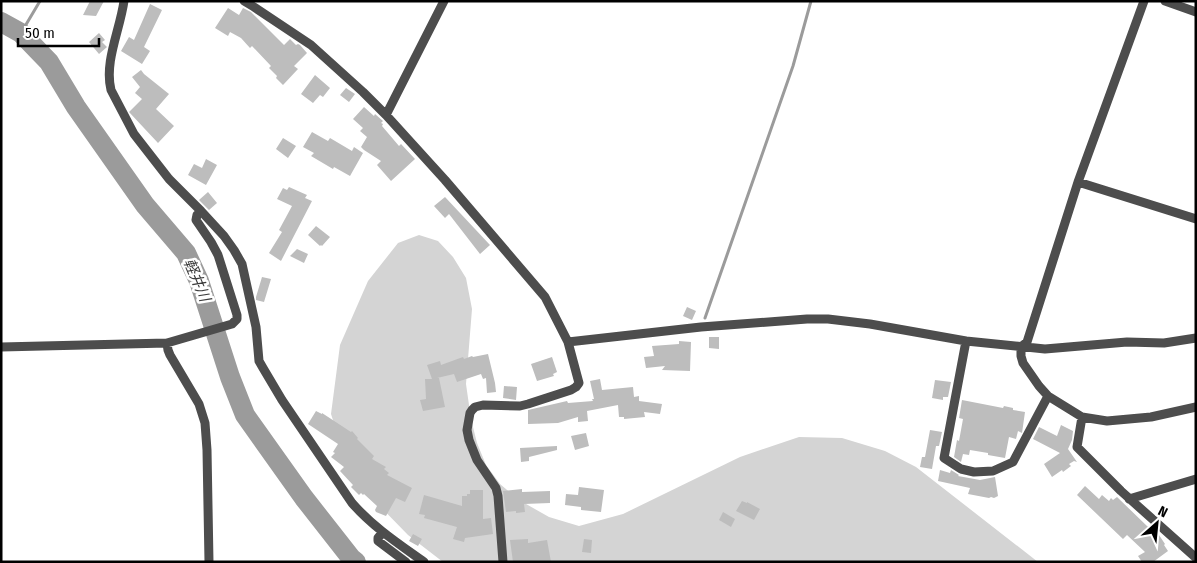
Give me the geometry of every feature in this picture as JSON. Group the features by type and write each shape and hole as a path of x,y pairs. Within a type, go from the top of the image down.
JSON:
{"street":[{"path":"124,1 108,70 111,90 134,134 169,179 224,236 242,264 256,327 259,361 282,400 352,503 382,532 424,562"},
{"path":"244,1 311,45 386,114 451,186 545,297 568,342 579,383 576,387 520,406 483,405 475,407 470,413 467,430 469,440 477,460 493,484 498,496 503,562"},
{"path":"386,114 444,1"},
{"path":"1144,1 1078,182 1026,342 1021,348 1021,356 1026,368 1048,396 1082,417 1107,421 1151,417 1196,408"},
{"path":"1165,1 1196,12"},
{"path":"1078,182 1196,219"},
{"path":"1,347 167,343 232,324 237,319 237,315 218,255 196,220 197,215 201,211"},
{"path":"568,342 701,327 808,319 828,319 870,324 966,341 1045,350 1127,342 1164,343 1196,338"},
{"path":"966,341 944,458 961,469 974,472 993,471 1013,462 1048,396"},
{"path":"167,343 170,355 199,404 205,423 209,562"},
{"path":"1082,417 1077,447 1129,499 1196,558"},
{"path":"1129,499 1196,479"},
{"path":"382,532 378,541 406,562"}],"shaded area":[{"path":"419,235 438,241 453,257 466,278 472,309 466,384 471,419 477,443 486,465 500,484 519,500 549,517 579,526 623,514 740,457 799,437 842,438 885,451 916,467 1038,562 443,562 408,535 369,495 346,460 331,414 340,345 368,281 398,243"}],"building":[{"path":"90,1 104,1 96,16 83,15"},
{"path":"150,4 162,10 144,47 150,51 142,64 121,51 129,37 134,40"},
{"path":"228,8 239,15 243,8 251,12 284,45 290,39 296,45 300,45 307,53 294,66 298,69 283,85 269,68 271,66 252,46 250,48 241,38 230,32 228,36 215,28"},
{"path":"99,33 105,40 102,42 107,47 99,54 89,42"},
{"path":"141,70 169,94 156,109 174,126 158,143 129,112 142,99 135,93 140,87 132,77"},
{"path":"315,75 330,88 323,97 320,95 313,103 301,94"},
{"path":"346,88 355,94 349,102 340,95"},
{"path":"364,107 383,121 381,123 383,124 382,126 399,146 401,144 415,159 391,181 377,165 381,161 361,147 367,137 360,131 363,128 353,119"},
{"path":"312,132 328,141 330,138 352,151 354,147 363,153 350,176 334,167 333,169 311,156 314,153 303,147"},
{"path":"283,138 296,146 288,158 276,149"},
{"path":"206,159 217,165 206,185 188,175 194,164 202,168"},
{"path":"289,187 307,195 305,198 312,201 281,261 269,253 282,232 279,230 292,206 277,199 283,188 287,190"},
{"path":"208,192 217,203 209,210 199,200"},
{"path":"445,197 490,245 480,254 449,214 445,218 434,206"},
{"path":"316,226 330,237 322,246 308,235"},
{"path":"297,249 308,254 304,263 290,256"},
{"path":"262,277 271,279 264,302 256,300"},
{"path":"687,307 696,311 692,320 683,316"},
{"path":"709,337 719,337 719,349 709,348"},
{"path":"679,341 691,342 690,371 662,370 665,366 646,368 644,357 654,356 652,346 679,344"},
{"path":"488,354 496,392 487,393 486,378 483,379 481,374 457,382 454,374 437,378 439,378 445,407 423,411 420,400 426,399 425,379 432,379 427,365 440,361 441,365 463,357 464,359"},
{"path":"552,357 557,372 553,374 554,376 537,381 531,364"},
{"path":"600,379 602,390 633,387 634,397 639,396 639,401 662,404 660,414 644,412 645,417 624,419 624,417 619,417 618,405 587,411 588,421 578,422 578,417 558,423 528,424 528,410 567,401 568,403 593,401 590,381"},
{"path":"935,380 951,382 948,397 943,397 943,400 932,398"},
{"path":"504,386 517,387 516,400 503,398"},
{"path":"962,400 1003,408 1004,406 1025,412 1022,433 1018,431 1016,439 1009,437 1005,458 970,450 969,455 963,454 961,462 954,457 963,419 959,418"},
{"path":"316,411 352,431 357,439 374,456 372,459 386,467 384,469 389,473 387,475 412,488 405,502 396,498 386,516 376,512 377,506 364,494 361,493 359,495 351,487 353,485 340,471 344,467 331,457 335,453 333,452 338,444 308,424"},
{"path":"1061,425 1073,431 1068,449 1077,462 1074,461 1069,464 1071,466 1052,477 1044,464 1060,453 1033,439 1039,427 1057,436"},
{"path":"930,430 942,432 939,446 936,446 932,469 920,467 922,457 925,457"},
{"path":"586,433 589,446 575,450 571,436"},
{"path":"557,446 557,450 529,457 529,461 521,462 520,448"},
{"path":"940,470 950,473 951,470 958,476 980,480 995,477 998,496 989,498 968,494 970,488 938,481"},
{"path":"1085,486 1099,499 1102,495 1109,501 1111,498 1113,500 1117,497 1159,535 1168,551 1153,562 1142,562 1138,556 1145,552 1127,535 1123,539 1077,495"},
{"path":"579,487 604,490 601,512 581,510 581,507 565,505 566,494 578,495"},
{"path":"522,489 522,492 550,491 550,503 524,504 525,512 506,512 503,491"},
{"path":"470,490 483,490 483,519 491,518 493,534 465,538 464,542 453,539 457,527 424,518 425,515 419,514 424,495 462,506 462,496 470,494"},
{"path":"742,501 760,509 754,520 736,511"},
{"path":"723,512 735,519 731,527 719,520"},
{"path":"413,534 422,539 418,546 409,541"},
{"path":"528,539 528,543 547,540 551,562 513,562 510,540"},
{"path":"584,539 592,540 591,553 582,552"}],"waterway":[{"path":"21,33 40,1"},
{"path":"705,318 793,66 811,1"},
{"name":"軽井川","path":"1,22 21,33 49,62 76,107 145,205 186,253 199,281 230,377 245,415 304,498 356,562"}]}
